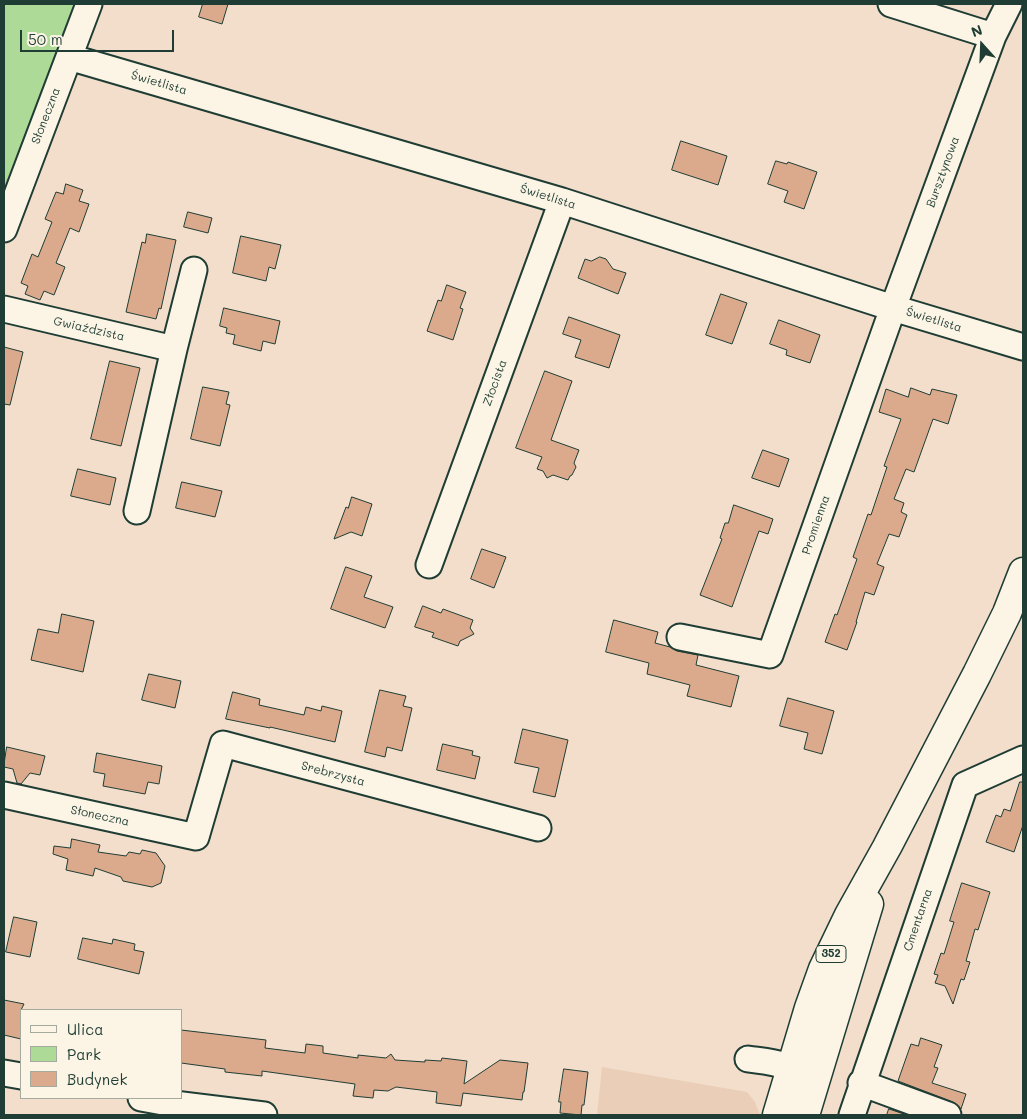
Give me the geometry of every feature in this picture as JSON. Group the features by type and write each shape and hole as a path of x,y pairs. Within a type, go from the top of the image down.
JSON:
{"main road":[{"name":"352","path":"777,1115 808,1008 823,969 849,914 887,847 977,674 1007,613 1023,572"},
{"name":"352","path":"807,1110 887,847"}],"street":[{"name":"Słoneczna","path":"4,229 89,4"},
{"path":"891,4 993,36"},
{"name":"Bursztynowa","path":"893,308 993,36 1009,4"},
{"name":"Świetlista","path":"69,57 562,201 893,308 1023,347"},
{"name":"Złocista","path":"429,565 562,201"},
{"path":"137,511 194,270"},
{"name":"Promienna","path":"680,637 770,655 893,308"},
{"name":"Gwiaździsta","path":"4,309 174,349"},
{"name":"Srebrzysta","path":"196,837 223,744 538,828"},
{"name":"Cmentarna","path":"852,1115 861,1084 965,785 1023,759"},
{"name":"Słoneczna","path":"4,795 196,837"},
{"path":"790,1068 810,1064 823,1054"},
{"path":"748,1059 790,1068 799,1074 803,1082 807,1110"},
{"path":"4,1073 20,1076"},
{"path":"861,1084 948,1115"},
{"path":"146,1099 264,1115"}],"shaded area":[{"path":"602,1067 747,1092 755,1102 760,1115 597,1115"}],"green space":[{"path":"4,4 77,4 4,188"}],"building":[{"path":"203,4 228,4 222,24 199,17"},
{"path":"681,141 727,156 718,185 672,170"},
{"path":"776,161 787,164 788,162 817,172 804,209 784,202 788,191 768,184"},
{"path":"66,184 83,190 79,201 89,204 79,232 70,228 56,263 65,267 54,295 44,291 40,300 25,294 28,286 21,283 32,254 38,257 52,222 45,219 56,192 63,194"},
{"path":"188,212 212,218 208,233 184,227"},
{"path":"147,234 176,240 161,309 159,308 156,319 126,312 142,242 145,243"},
{"path":"241,236 281,245 275,269 269,267 266,281 233,273"},
{"path":"600,257 606,259 613,269 626,273 618,294 578,278 585,259 591,261"},
{"path":"447,285 466,292 460,308 463,309 453,340 427,331 438,300 441,301"},
{"path":"721,294 747,303 732,344 706,335"},
{"path":"224,308 280,321 275,344 263,341 261,351 233,344 235,335 226,333 227,328 220,326"},
{"path":"569,317 620,335 609,368 575,357 581,340 563,334"},
{"path":"779,320 820,335 810,363 786,355 787,350 770,344"},
{"path":"4,347 23,352 10,405 4,404"},
{"path":"110,361 140,368 121,446 91,439"},
{"path":"545,371 572,381 551,440 579,450 574,463 576,467 568,480 553,475 547,478 543,471 537,469 542,457 516,448"},
{"path":"203,387 229,392 226,404 230,405 220,446 191,439"},
{"path":"911,388 930,395 932,389 957,395 948,424 933,419 914,472 906,469 894,499 904,503 901,512 907,515 899,537 889,534 877,564 884,567 874,595 865,592 847,650 825,642 857,559 853,557 868,514 871,515 887,467 884,466 901,419 879,412 886,389 908,397"},
{"path":"763,450 789,459 779,487 752,478"},
{"path":"78,469 116,478 110,505 71,496"},
{"path":"182,482 222,491 215,517 176,508"},
{"path":"352,497 372,504 362,536 351,532 334,539 346,507 348,508"},
{"path":"734,505 773,519 768,534 759,531 732,607 700,595 722,539 720,538 725,523 728,523"},
{"path":"482,549 506,557 494,588 471,579"},
{"path":"346,567 372,576 364,597 393,607 385,628 331,609"},
{"path":"423,606 441,613 443,609 473,620 470,628 474,634 460,641 458,646 432,637 434,633 415,627"},
{"path":"62,614 94,621 83,672 31,660 38,629 58,633"},
{"path":"614,620 658,632 655,643 677,651 698,655 696,665 739,676 731,707 687,696 690,685 647,674 649,663 606,652"},
{"path":"149,674 181,681 175,708 142,700"},
{"path":"380,690 406,696 403,706 412,708 402,751 387,747 385,757 365,752"},
{"path":"233,692 260,699 259,705 304,715 306,707 321,711 322,706 342,711 335,742 226,719"},
{"path":"788,698 834,711 822,754 804,749 808,733 780,726"},
{"path":"523,729 568,740 555,797 533,792 539,768 515,763"},
{"path":"443,744 473,751 472,755 480,757 475,779 437,770"},
{"path":"7,747 45,756 40,775 30,773 21,784 17,783 13,769 4,767"},
{"path":"97,753 162,766 159,784 148,782 145,794 103,786 105,774 94,772"},
{"path":"1020,782 1023,782 1023,825 1014,852 986,842 996,815 1001,817 1004,809 1010,811"},
{"path":"72,839 100,845 98,852 126,856 129,852 140,854 142,850 156,853 165,866 161,883 152,887 123,881 121,877 95,868 93,876 66,870 68,859 53,854 54,846 70,848"},
{"path":"962,883 990,892 978,930 975,929 966,961 970,962 964,980 961,979 953,1004 945,986 935,983 938,975 934,974 941,953 944,954 954,922 950,921"},
{"path":"14,917 37,922 30,957 6,952"},
{"path":"83,938 112,944 113,939 135,944 134,950 144,952 139,974 78,959"},
{"path":"4,1000 24,1004 20,1009 20,1039 4,1035"},
{"path":"182,1030 266,1040 265,1048 305,1053 306,1044 323,1046 323,1053 358,1058 358,1055 386,1058 391,1054 395,1060 425,1062 425,1060 441,1061 442,1058 467,1061 464,1084 500,1060 528,1063 522,1100 463,1093 461,1106 436,1103 437,1092 396,1087 388,1091 374,1090 373,1098 353,1096 355,1084 262,1071 262,1076 225,1072 225,1069 182,1063"},
{"path":"921,1038 942,1045 934,1067 938,1068 932,1083 966,1094 961,1109 953,1102 898,1081 911,1044 918,1046"},
{"path":"564,1069 588,1072 581,1115 560,1113 561,1102 559,1102"},
{"path":"889,1109 907,1115 887,1115"}]}
